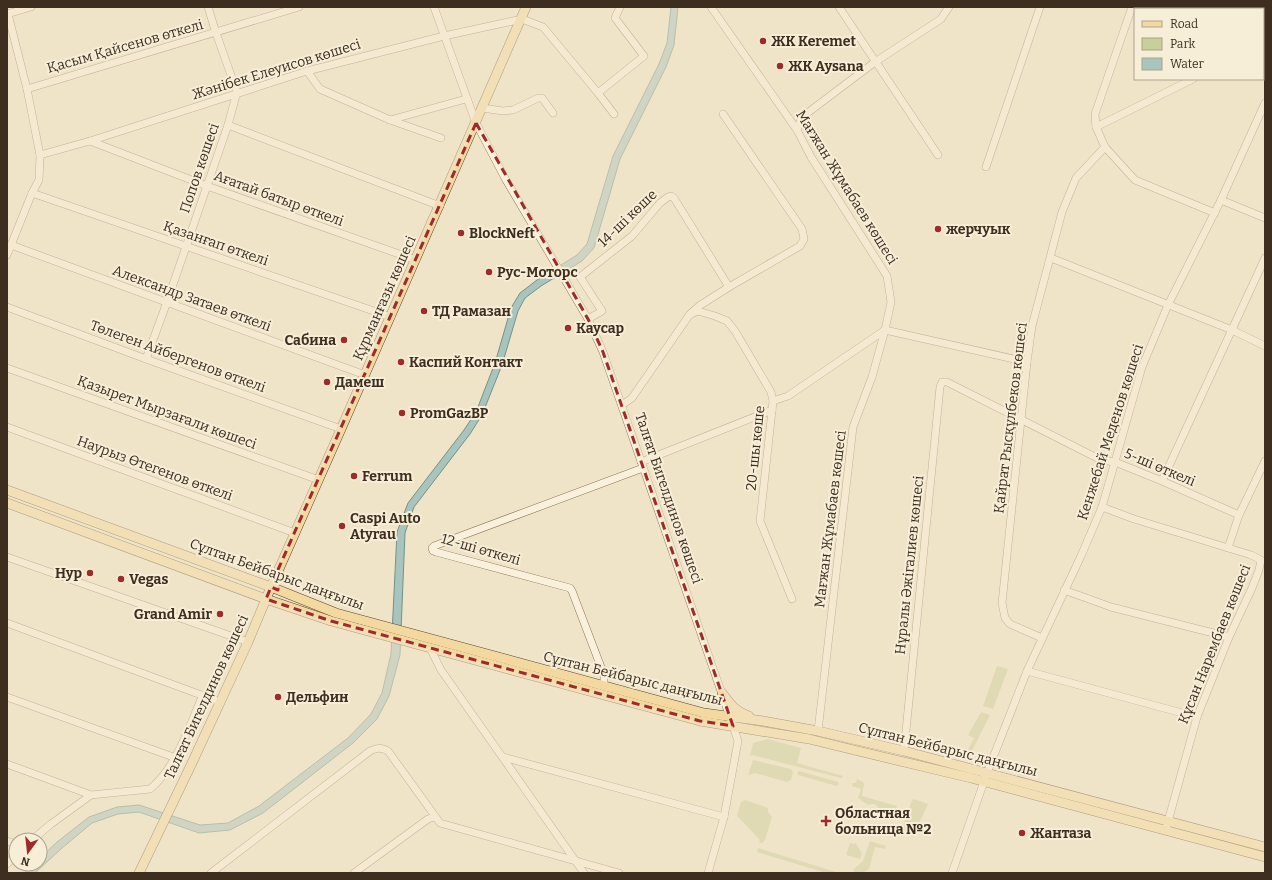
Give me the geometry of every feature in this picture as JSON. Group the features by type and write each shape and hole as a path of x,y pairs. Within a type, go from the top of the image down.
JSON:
{"main road":[{"name":"Құрманғазы көшесі","path":"266,599 440,206 526,7"},
{"name":"Сұлтан Бейбарыс даңғылы","path":"7,490 271,587 336,613 704,713 763,721 818,731 904,751 986,777 1166,826 1265,857"},
{"name":"Сұлтан Бейбарыс даңғылы","path":"7,503 255,595 331,621 700,721 809,739 986,777"},
{"path":"257,582 265,582 278,572"},
{"path":"278,572 279,583 289,594"},
{"path":"255,595 260,602 260,612"},
{"name":"Талғат Бигелдинов көшесі","path":"139,873 248,642 266,599"},
{"path":"260,612 270,605 282,604"},
{"path":"722,693 730,705 737,710 763,721"},
{"name":"Сұлтан Бейбарыс даңғылы","path":"1166,826 1265,847"}],"street":[{"path":"7,255 32,193 39,180 40,155 27,89 7,14 31,7"},
{"path":"208,7 238,92"},
{"name":"Қасым Қайсенов өткелі","path":"27,89 299,7"},
{"path":"434,7 466,99 476,123"},
{"path":"598,93 644,56 615,18 620,7"},
{"name":"Мағжан Жұмабаев көшесі","path":"711,7 797,130 811,157 887,276 891,302 872,377 853,427 818,731"},
{"path":"840,7 938,155"},
{"path":"797,130 802,117 875,62 941,19 949,7"},
{"path":"986,167 1040,7"},
{"path":"1132,7 1095,114 1096,127 1105,147 1135,180 1215,213"},
{"path":"522,19 543,27 614,114"},
{"name":"Жәнібек Елеуисов көшесі","path":"40,155 90,141 307,71 444,36 522,19"},
{"path":"307,71 320,89 390,120 441,138"},
{"path":"1096,127 1191,80"},
{"name":"Попов көшесі","path":"146,359 186,247 238,92"},
{"path":"482,108 503,111 513,110 538,98 542,98 553,113"},
{"path":"390,120 466,99"},
{"name":"Кенжебай Меденов көшесі","path":"952,873 986,777 1027,671 1081,556 1102,507 1142,367 1168,305 1215,213 1265,102"},
{"path":"622,405 632,398 690,314 699,306 729,287 800,246 804,239 802,229 723,114"},
{"name":"Талғат Бигелдинов көшесі","path":"476,123 506,180 588,319 603,352 738,741 724,817 708,873"},
{"path":"228,125 440,206"},
{"name":"Ағатай батыр өткелі","path":"90,141 207,186 416,260"},
{"name":"Қайрат Рысқұлбеков көшесі","path":"1042,638 1010,624 1005,618 1002,603 1027,362 1032,326 1062,212 1076,178 1105,147"},
{"name":"Қазанғап өткелі","path":"32,193 390,317"},
{"name":"14-ші көше","path":"588,319 602,311 580,277 632,236 660,203 671,196 674,198 729,287"},
{"path":"1221,200 1265,218"},
{"name":"Александр Затаев өткелі","path":"11,245 365,375"},
{"path":"1051,258 1232,330 1265,346"},
{"path":"1162,481 1265,258"},
{"name":"Төлеген Айбергенов өткелі","path":"7,307 146,359 342,429"},
{"name":"20-шы көше","path":"690,314 698,311 727,321 735,331 771,392 773,401 760,521 792,599"},
{"path":"773,401 788,396 885,330 1027,362"},
{"name":"Қазырет Мырзағали көшесі","path":"7,368 319,480"},
{"name":"5-ші өткелі","path":"942,382 948,382 1101,460 1115,462 1239,515"},
{"name":"Нұралы Әжiгалиев көшесi","path":"904,751 940,387 942,382"},
{"path":"642,465 772,410"},
{"name":"Наурыз Өтегенов өткелі","path":"7,427 295,533"},
{"name":"Құсан Нарембаев көшесі","path":"1166,826 1197,717 1229,636 1259,570 1261,560 1251,555 1228,548 1239,515 1265,461"},
{"name":"12-ші өткелі","path":"604,687 604,676 570,588 436,552 433,551 432,548 642,465"},
{"path":"1102,507 1134,519 1228,548"},
{"path":"7,557 248,642"},
{"path":"1064,590 1111,607 1229,636"},
{"path":"7,623 220,702"},
{"path":"430,648 440,670 584,873"},
{"path":"1027,671 1197,717"},
{"path":"7,764 91,795 150,789 158,783 176,758 203,695"},
{"path":"7,697 176,758"},
{"path":"211,873 370,751 378,748 388,751 440,823 619,873"},
{"path":"503,757 724,817"},
{"path":"42,832 91,795"},
{"path":"354,873 428,819 435,817"}],"highlighted area":[{"path":"476,123 588,319 603,352 733,726 700,721 331,621 266,599 271,587 278,590 277,572"}],"green space":[{"path":"997,666 1008,669 993,709 983,706"},
{"path":"981,712 990,715 970,755 960,752 962,748 968,750 974,738 968,735"},
{"path":"768,739 801,748 797,763 843,776 842,778 752,755 750,756 753,743"},
{"path":"753,760 791,769 793,772 791,780 787,782 755,773 748,775"},
{"path":"799,771 838,782 839,784 837,786 798,775 797,773"},
{"path":"857,779 864,784 862,796 897,806 894,816 878,811 878,807 876,805 868,805 858,798 861,789 852,786 853,783 856,783"},
{"path":"914,799 928,804 913,837 901,833 912,800"},
{"path":"745,800 768,808 768,812 772,817 765,840 762,843 759,843 760,840 737,816 741,802"},
{"path":"870,841 886,846 885,849 875,847 869,869 862,873 855,873 853,870 863,861"},
{"path":"850,843 856,843 862,854 860,859 846,855"},
{"path":"758,848 836,873 826,873 757,852"}],"water":[{"path":"671,7 678,7 674,45 666,67 620,159 594,248 582,261 541,286 525,298 518,311 502,365 482,415 470,434 414,507 405,533 400,655 389,696 377,719 353,743 263,813 230,830 199,833 139,812 118,814 92,823 48,861 48,850 57,842 89,817 117,807 139,805 200,825 228,823 259,806 348,738 371,714 382,693 391,654 397,532 408,503 476,412 495,363 511,308 520,293 537,280 577,255 587,244 613,156 659,64 667,43"},
{"path":"25,872 36,872 35,873 24,873"}],"place":[{"name":"ЖК Keremet","path":"763,41"},
{"name":"ЖК Aysana","path":"780,66"},
{"name":"жерчуык","path":"938,229"},
{"name":"BlockNeft","path":"461,233"},
{"name":"Рус-Моторс","path":"489,272"},
{"name":"ТД Рамазан","path":"424,311"},
{"name":"Каусар","path":"568,328"},
{"name":"Сабина","path":"344,340"},
{"name":"Каспий Контакт","path":"401,362"},
{"name":"Дамеш","path":"327,382"},
{"name":"PromGazBP","path":"402,413"},
{"name":"Ferrum","path":"354,476"},
{"name":"Caspi Auto Atyrau","path":"342,526"},
{"name":"Нур","path":"90,573"},
{"name":"Vegas","path":"121,579"},
{"name":"Grand Amir","path":"220,614"},
{"name":"Дельфин","path":"278,697"},
{"name":"Областная больница №2","path":"826,821"},
{"name":"Жантаза","path":"1022,833"}]}
